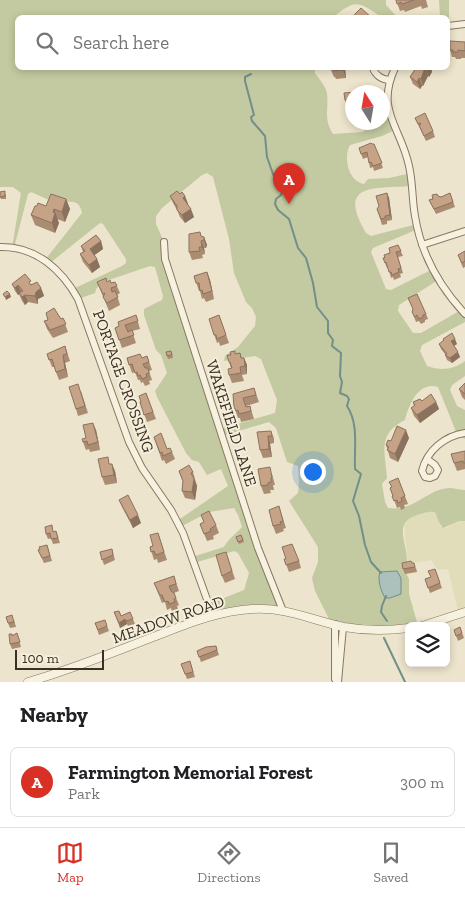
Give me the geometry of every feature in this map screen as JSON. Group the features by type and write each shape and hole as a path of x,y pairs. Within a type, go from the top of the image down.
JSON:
{"street":[{"path":"450,26 465,24"},
{"path":"374,70 382,79 390,80"},
{"path":"394,70 388,93 389,111 409,166 415,215 422,245 446,293 465,314"},
{"path":"422,245 465,231"},
{"name":"WAKEFIELD LANE","path":"164,242 166,259 258,548 283,611"},
{"name":"PORTAGE CROSSING","path":"0,247 19,249 45,260 56,268 69,282 78,299 130,442 142,468 171,510 183,533 213,616"},
{"path":"427,459 436,447 446,439 465,433"},
{"name":"MEADOW ROAD","path":"28,682 60,673 225,612 247,610 283,611 343,627 375,631 405,628"},
{"path":"434,622 465,612"},
{"path":"335,624 335,680 338,682"},
{"path":"338,682 343,627"}],"shaded area":[{"path":"429,511 438,516 440,526 446,528 459,521 465,521 465,612 459,614 448,569 438,570 431,560 408,564 404,524 407,518"}],"green space":[{"path":"0,0 386,0 386,5 395,15 378,15 366,7 356,4 351,5 336,15 15,15 15,70 315,70 326,91 327,119 333,134 362,132 366,130 390,130 390,118 395,130 382,136 350,145 347,156 348,168 354,178 364,184 368,179 389,178 411,173 412,186 385,187 364,192 357,197 355,205 366,233 371,236 417,224 418,229 373,248 371,252 386,289 391,290 433,269 438,280 399,305 398,311 413,333 421,333 461,310 465,314 465,322 422,345 420,351 427,366 432,368 451,368 465,361 465,376 452,385 450,390 457,406 465,410 465,439 457,434 438,387 431,386 420,391 412,401 405,420 390,431 385,444 387,478 382,484 388,508 405,507 441,489 465,490 465,521 459,521 443,528 436,514 430,512 409,519 404,525 403,538 407,555 405,571 409,579 409,594 417,622 405,622 405,627 394,630 331,623 315,591 312,578 318,562 318,547 289,501 298,493 298,466 287,462 276,428 269,422 222,436 283,611 269,609 213,616 209,604 244,590 249,573 238,553 234,551 194,563 192,557 224,547 242,527 234,508 209,512 180,527 177,521 228,486 221,469 207,475 199,462 192,460 186,453 155,391 167,373 161,355 156,350 144,315 144,309 162,300 163,296 155,267 150,266 103,282 96,289 95,293 78,299 73,289 122,266 126,263 126,259 103,224 100,223 50,263 45,260 82,213 81,208 73,202 57,202 31,192 28,194 14,248 12,248 21,193 13,187 0,187","holes":["207,173 213,177 229,239 234,273 246,302 252,308 256,317 255,326 238,347 225,356 224,361 255,356 261,359 277,400 275,413 220,429 164,250 164,242 156,224 156,216 162,208"]},
{"path":"439,0 449,0 449,15 440,15"}],"water":[{"path":"397,571 401,578 401,594 385,598 380,585 380,572"}],"building":[{"path":"396,0 414,0 397,4"},
{"path":"361,8 369,15 354,15"},
{"path":"450,41 465,42 465,51 458,50 458,52 453,52 453,50 450,50"},
{"path":"415,70 424,70 421,79 419,78 417,82 410,77"},
{"path":"425,113 433,131 424,136 419,125 421,124 418,124 415,118"},
{"path":"371,143 374,144 382,163 373,166 371,162 369,163 367,152 361,154 359,148"},
{"path":"5,191 5,196 0,197 0,192"},
{"path":"177,191 180,194 182,192 185,196 183,198 191,209 182,215 177,210 177,206 170,196"},
{"path":"387,193 390,215 381,219 377,209 379,206 376,196"},
{"path":"450,193 453,202 434,209 429,200 433,199 432,195 437,194 441,197"},
{"path":"51,194 66,199 62,212 54,209 53,212 55,213 52,223 31,215 38,203 46,206"},
{"path":"200,232 204,240 201,241 202,247 199,247 200,251 189,252 189,234"},
{"path":"96,235 101,241 90,249 97,259 89,265 80,254 85,251 81,246"},
{"path":"398,245 401,251 396,252 401,268 398,269 399,272 392,275 383,258 385,258 384,255 390,253 389,248"},
{"path":"465,251 465,261 462,263 458,255"},
{"path":"207,272 212,291 203,294 194,276"},
{"path":"25,274 31,281 29,282 31,285 37,282 41,288 36,292 35,296 25,295 22,297 19,293 23,291 18,285 15,288 12,284"},
{"path":"106,278 107,282 110,280 111,283 115,282 117,286 111,288 112,292 115,291 118,297 107,303 103,297 105,293 103,294 97,282"},
{"path":"7,291 10,294 5,297 3,294"},
{"path":"417,294 426,314 419,319 412,312 413,309 408,298"},
{"path":"54,308 66,324 50,330 44,321 48,320 46,313"},
{"path":"136,315 138,321 125,325 128,332 132,330 134,335 119,340 115,328 119,326 118,322"},
{"path":"219,315 226,335 217,339 209,319"},
{"path":"452,333 455,339 451,341 458,352 450,358 445,355 447,354 439,344"},
{"path":"65,346 67,354 63,355 65,369 56,372 52,359 49,360 47,354"},
{"path":"171,351 172,355 167,356 166,352"},
{"path":"235,351 235,354 240,353 241,358 244,358 245,366 240,367 241,373 229,375 228,369 232,368 227,355 231,355 230,352"},
{"path":"140,354 142,358 147,356 149,362 143,364 145,368 148,368 149,373 146,374 147,377 142,379 140,375 138,376 137,372 135,373 132,364 129,365 127,358"},
{"path":"465,383 465,394 459,389"},
{"path":"78,384 85,406 76,409 69,387"},
{"path":"254,388 256,395 243,398 246,407 250,406 251,411 239,414 238,410 236,411 234,407 233,394"},
{"path":"146,393 153,412 144,415 139,396"},
{"path":"431,394 436,402 417,415 411,408 415,405 413,402 420,399 422,401"},
{"path":"93,423 98,442 88,445 87,441 83,442 82,439 86,438 83,425"},
{"path":"397,426 406,430 395,454 387,450 389,447 386,445 388,440 391,441"},
{"path":"271,431 272,436 268,436 269,449 260,450 257,432"},
{"path":"161,433 167,449 170,448 172,452 163,456 154,437"},
{"path":"465,451 465,463 463,461 454,463 451,454"},
{"path":"108,457 109,464 112,464 114,475 102,477 98,459"},
{"path":"189,465 194,479 192,492 182,491 183,481 179,471"},
{"path":"270,467 271,482 268,485 261,486 258,469"},
{"path":"398,478 405,496 398,503 397,500 394,501 390,488 392,487 389,482"},
{"path":"128,495 138,515 130,520 119,500"},
{"path":"279,506 283,521 280,522 281,524 273,526 269,510"},
{"path":"209,511 216,525 210,529 211,531 204,534 200,524 204,522 201,515"},
{"path":"52,525 53,532 56,531 58,538 51,539 50,533 46,534 45,527"},
{"path":"158,533 164,552 156,555 154,551 151,552 150,547 153,546 150,535"},
{"path":"241,535 243,540 238,542 236,537"},
{"path":"292,544 299,561 286,565 282,547"},
{"path":"47,545 50,556 42,558 38,550 40,549 39,547"},
{"path":"112,549 113,555 102,560 100,552"},
{"path":"226,552 232,571 222,576 216,555"},
{"path":"411,561 415,567 403,569 402,563"},
{"path":"435,569 440,583 428,588 425,579 431,577 428,571"},
{"path":"174,576 176,584 169,586 176,598 174,599 175,602 169,604 160,595 154,583"},
{"path":"119,611 121,616 130,612 133,619 126,621 125,619 119,623 114,612"},
{"path":"12,615 14,622 8,623 6,617"},
{"path":"105,620 107,626 98,630 95,623"},
{"path":"460,627 462,633 456,636 454,630"},
{"path":"17,633 20,642 10,644 9,634 12,634 12,636"},
{"path":"216,646 217,650 199,657 197,651 206,647"},
{"path":"190,661 193,672 185,674 181,664"}],"waterway":[{"path":"251,74 245,77 245,81 254,115 251,117 252,121 265,136 267,157 273,174 283,190 276,199 275,204 278,210 289,219 298,248 306,258 317,307 328,321 328,333 333,340 332,346 341,353 340,376 342,382 340,393 349,399 347,406 355,428 355,469 361,474 353,501 359,516 365,545 371,562 381,573"},
{"path":"386,596 381,612 387,621"},
{"path":"384,638 405,682"}],"place":[{"name":"Farmington Memorial Forest","path":"289,204"}]}
